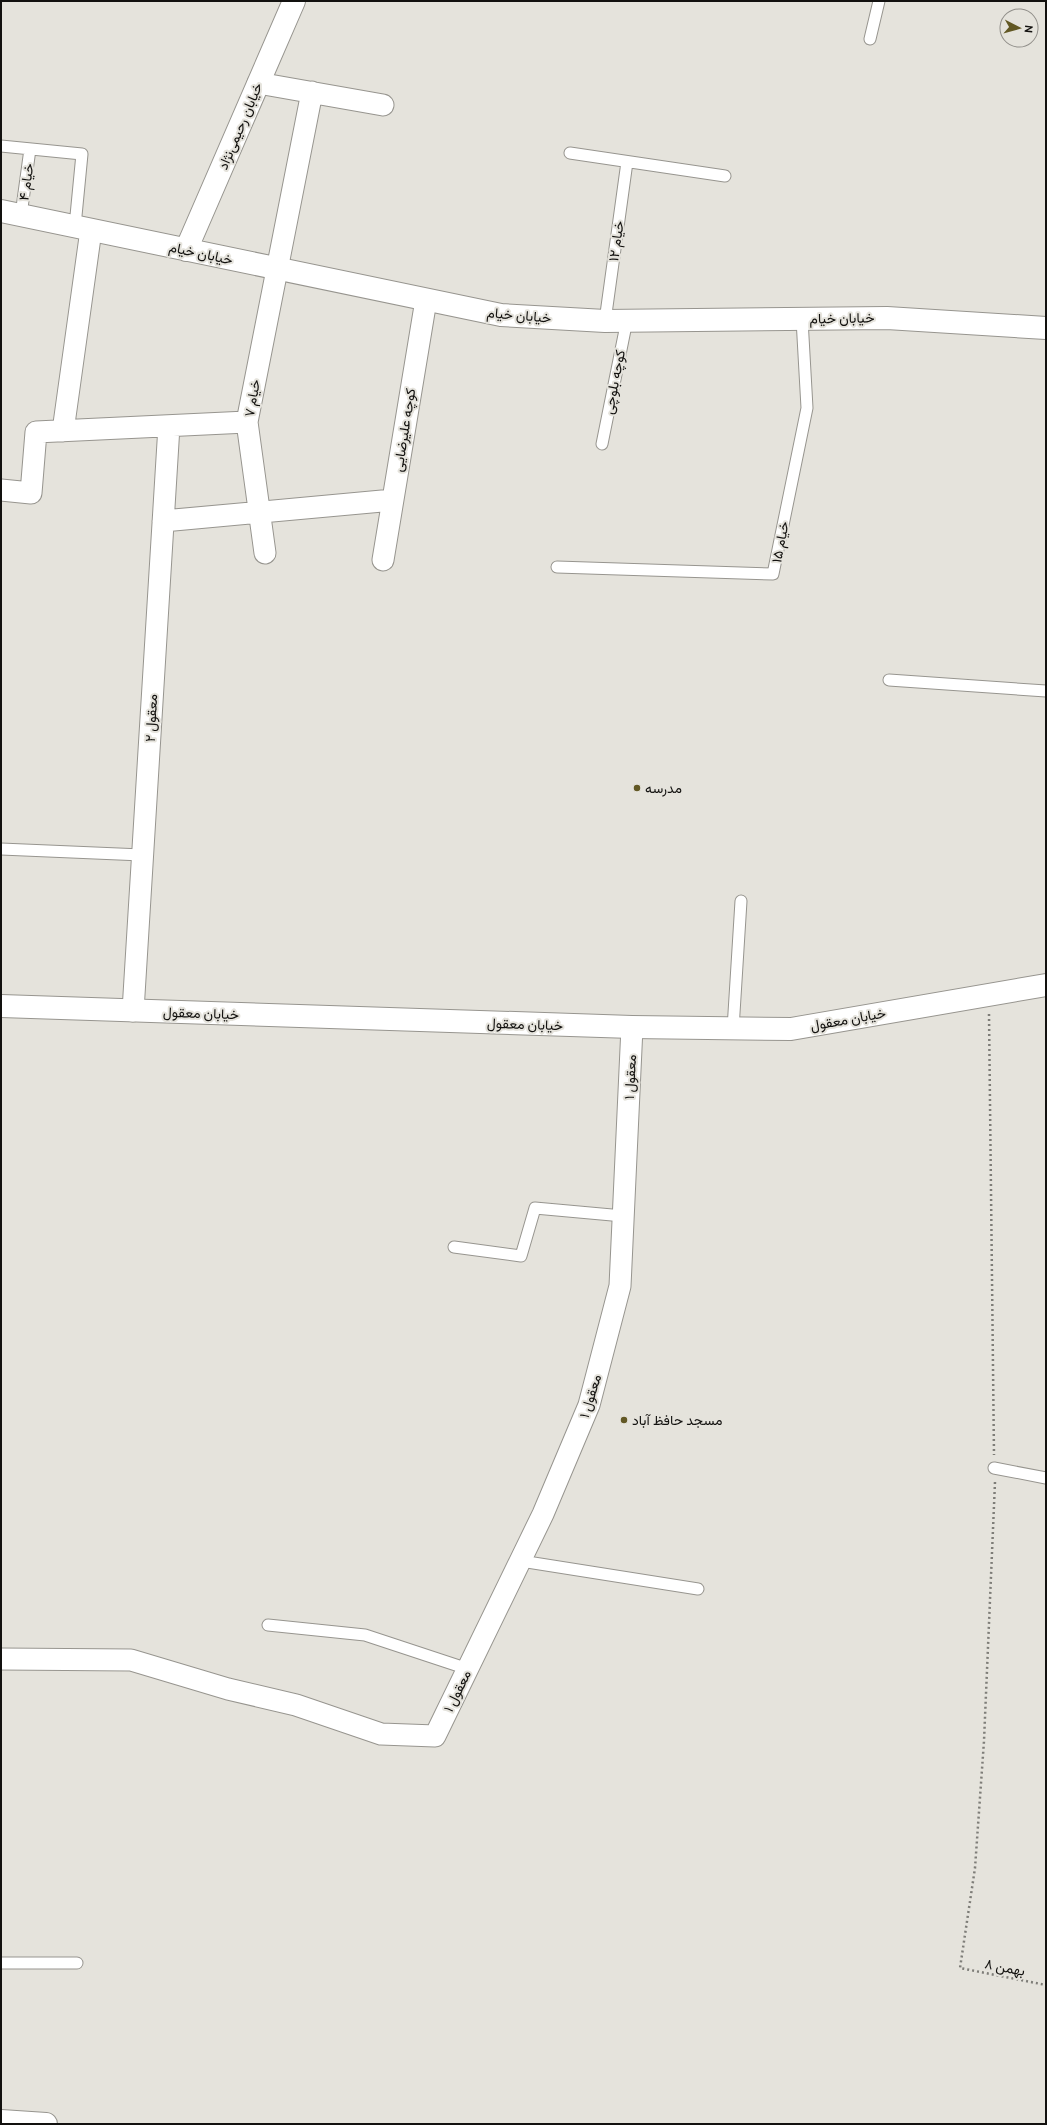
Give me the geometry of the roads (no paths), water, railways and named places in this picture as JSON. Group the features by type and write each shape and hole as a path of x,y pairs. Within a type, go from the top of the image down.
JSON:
{"street":[{"name":"خیابان رحیمی‌نژاد","path":"186,250 294,1"},
{"path":"258,83 384,105"},
{"name":"خیام ۷","path":"265,553 247,422 312,92"},
{"name":"خیابان خیام","path":"11,213 501,315 616,320 887,318 1046,328"},
{"path":"63,431 83,228"},
{"name":"کوچه علیرضایی","path":"383,560 426,300"},
{"path":"1,490 31,492 36,432 247,422"},
{"name":"معقول ۲","path":"133,1010 169,426"},
{"path":"163,521 393,500"},
{"name":"خیابان معقول","path":"1,1006 632,1027 791,1029 1046,985"},
{"name":"معقول ۱","path":"1,1659 131,1660 228,1689 296,1705 381,1734 435,1736 543,1514 590,1404 620,1286 632,1027"},
{"path":"1,2121 46,2124"}],"lane":[{"path":"870,39 879,1"},
{"path":"1,146 82,154 83,228"},
{"name":"خیام ۴","path":"11,213 30,149"},
{"path":"570,153 725,176"},
{"name":"خیام ۱۲","path":"616,320 627,162"},
{"name":"خیام ۱۵","path":"557,567 773,574 807,408 802,319"},
{"name":"کوچه بلوچی","path":"602,444 616,320"},
{"path":"889,680 1046,691"},
{"path":"1,849 142,855"},
{"path":"733,1029 741,901"},
{"path":"454,1246 521,1256 535,1208 623,1216"},
{"path":"994,1468 1046,1478"},
{"path":"521,1561 698,1589"},
{"path":"268,1625 366,1635 468,1669"},
{"path":"1,1963 77,1963"}],"place":[{"name":"مدرسه","path":"637,788"},
{"name":"مسجد حافظ آباد","path":"624,1420"}]}
